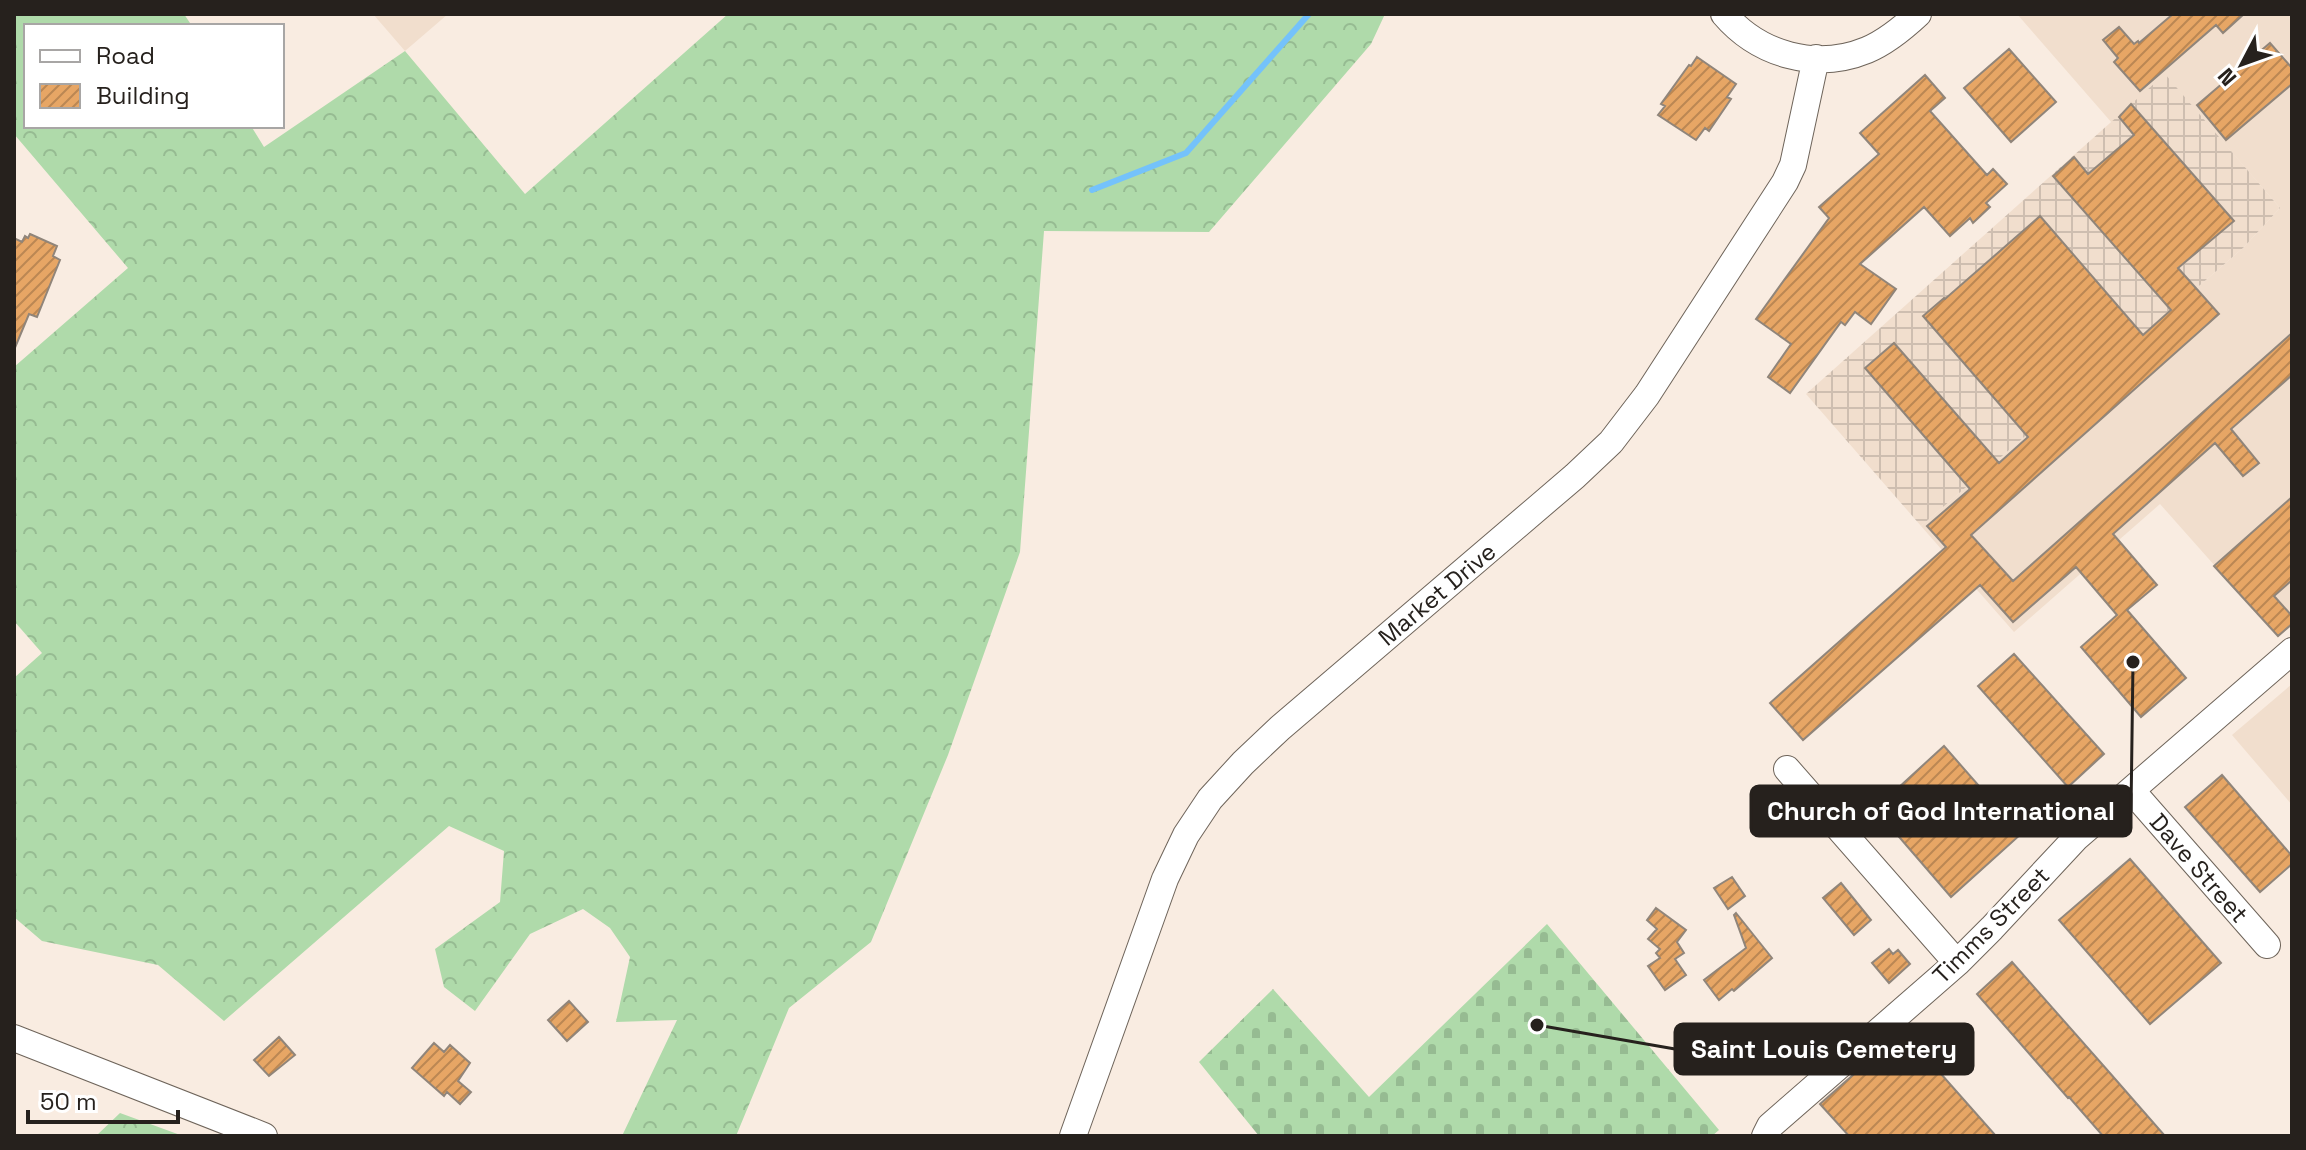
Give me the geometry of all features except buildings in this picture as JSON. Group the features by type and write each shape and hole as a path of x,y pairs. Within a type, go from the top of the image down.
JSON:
{"street":[{"path":"1724,14 1762,46 1782,54 1816,58 1837,58 1869,49 1897,32 1918,14"},
{"name":"Market Drive","path":"1073,1136 1165,879 1197,816 1224,782 1280,728 1611,442 1667,367 1785,182 1793,165 1816,58"},
{"name":"Timms Street","path":"1765,1136 1770,1126 1957,963 2076,838 2292,651"},
{"path":"1787,769 1957,963"},
{"name":"Dave Street","path":"2132,791 2267,945"},
{"path":"14,1038 264,1136"}],"shaded area":[{"path":"373,14 448,14 405,51"},
{"path":"2017,14 2292,14 2292,624 2278,637 2160,504 2014,632 1921,526 2243,248 2280,208 2166,76 2112,123"},
{"path":"2165,74 2280,208 2243,248 1921,526 1806,394"},
{"path":"2292,684 2292,805 2232,735"}],"green space":[{"path":"14,14 184,14 191,24 24,24 24,128 252,128 264,147 405,51 525,194 728,14 1385,14 1371,44 1209,232 1044,231 1020,552 948,755 871,942 789,1008 736,1136 622,1136 677,1020 616,1022 630,957 610,928 583,909 530,934 475,1011 444,987 435,949 500,902 504,851 449,826 224,1021 158,965 42,941 14,917 14,678 42,653 14,621 14,367 128,268 14,134"},
{"path":"1547,924 1719,1130 1712,1136 1259,1136 1199,1062 1273,989 1369,1097"},
{"path":"120,1113 183,1136 96,1136"}],"waterway":[{"path":"1092,190 1186,153 1309,14"}],"place":[{"name":"Church of God International","path":"2133,662"},
{"name":"Saint Louis Cemetery","path":"1537,1025"}]}
